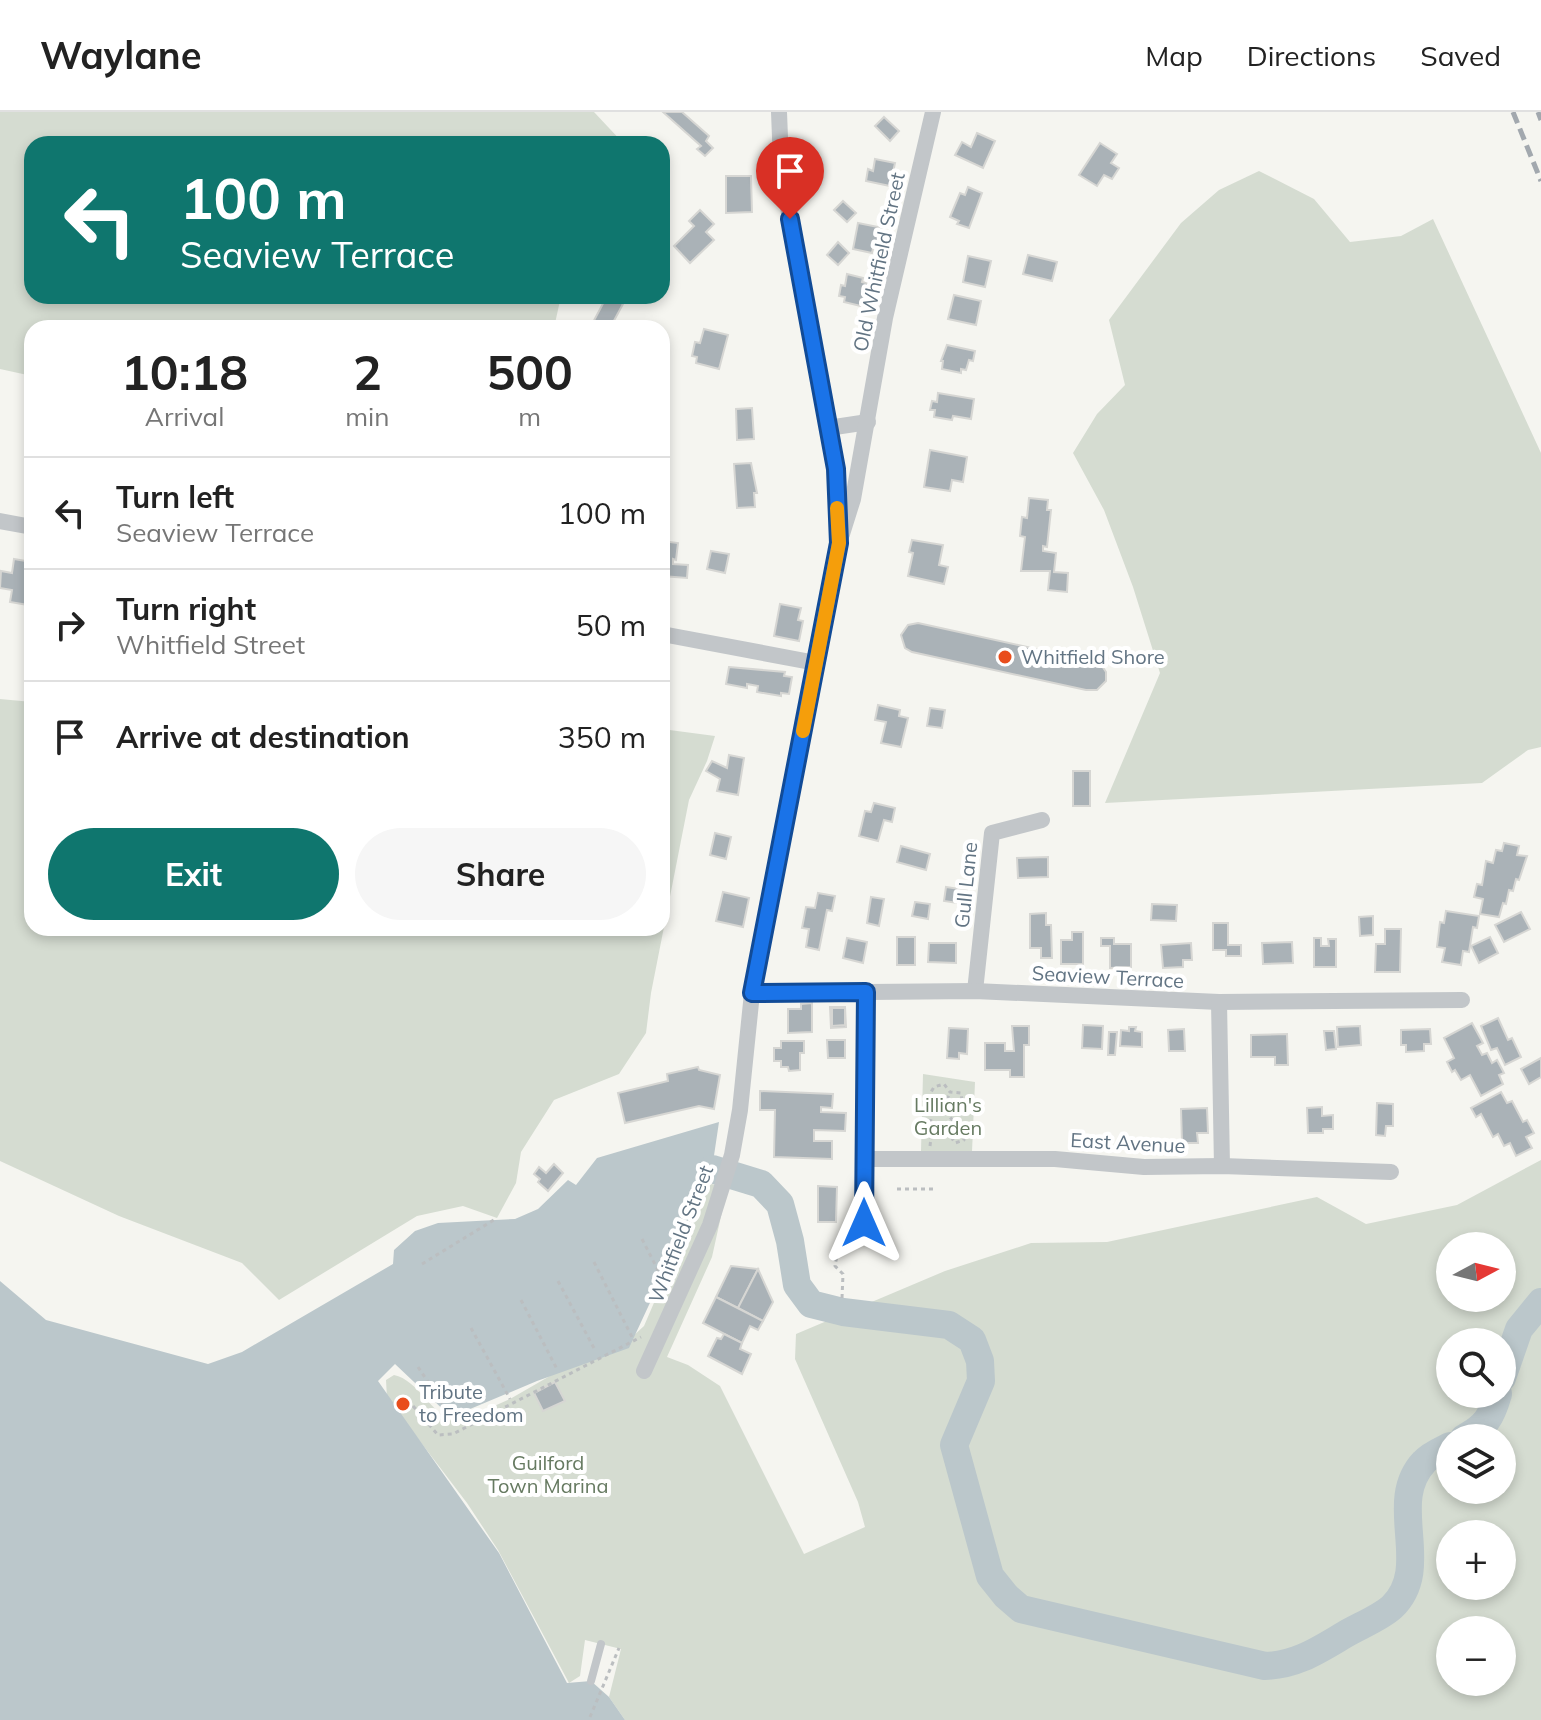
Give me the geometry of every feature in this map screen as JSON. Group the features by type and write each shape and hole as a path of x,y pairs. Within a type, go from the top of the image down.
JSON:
{"street":[{"name":"Whitfield Street","path":"644,1371 690,1273 732,1155 740,1110 752,993 839,543 836,469 781,163 779,112"},
{"name":"Old Whitfield Street","path":"839,543 853,499 885,318 933,112"},
{"path":"828,428 868,422"},
{"path":"0,521 24,526"},
{"path":"670,636 816,663"},
{"name":"Gull Lane","path":"975,991 992,833 1042,820"},
{"name":"Seaview Terrace","path":"752,993 975,991 1219,1002 1462,1000"},
{"path":"864,1230 866,992"},
{"path":"1219,1002 1222,1166"},
{"name":"East Avenue","path":"864,1159 1055,1159 1144,1167 1222,1166 1391,1172"}],"lane":[{"path":"591,1681 601,1644"}],"path":[{"path":"950,1092 945,1109 964,1135 961,1143 955,1143 948,1132 933,1138 929,1135 931,1092 934,1087 944,1084 950,1092 961,1093 963,1108 957,1122"},
{"path":"897,1189 937,1189"},
{"path":"422,1264 497,1218"},
{"path":"842,1298 843,1274 835,1266 839,1244 864,1230"},
{"path":"642,1239 663,1280"},
{"path":"594,1262 632,1337"},
{"path":"558,1281 595,1350"},
{"path":"521,1300 558,1371"},
{"path":"471,1328 510,1399"},
{"path":"413,1406 438,1435 453,1434 641,1337"},
{"path":"418,1367 456,1423"},
{"path":"590,1717 619,1648"}],"green space":[{"path":"0,112 594,112 616,136 24,136 24,304 559,304 556,320 24,320 24,374 0,369"},
{"path":"1259,171 1314,199 1350,242 1401,236 1433,219 1541,453 1541,747 1528,750 1482,783 1105,803 1160,673 1133,587 1104,510 1073,453 1097,414 1125,385 1109,320 1181,223 1219,190"},
{"path":"0,699 24,701 24,936 662,936 646,1033 619,1074 554,1100 521,1152 516,1183 497,1218 463,1206 417,1216 279,1300 242,1263 119,1216 0,1161"},
{"path":"670,730 715,736 689,800 670,896"},
{"name":"Lillian's Garden","path":"923,1074 975,1082 972,1152 921,1151"},
{"name":"Guilford Town Marina","path":"1541,1160 1541,1720 625,1720 609,1697 621,1649 585,1640 580,1676 569,1683 498,1550 467,1503 387,1398 386,1380 394,1375 410,1383 439,1412 456,1423 510,1399 595,1350 632,1337 644,1326 706,1182 727,1189 712,1257 667,1357 688,1365 720,1386 804,1554 865,1527 858,1502 795,1359 796,1334 945,1271 1031,1243 1107,1242 1317,1197 1366,1224 1457,1205"}],"shaded area":[{"path":"719,1122 712,1169 629,1348 537,1381 451,1417 395,1364 378,1381 499,1553 567,1683 591,1681 609,1697 625,1720 0,1720 0,1281 46,1320 208,1364 242,1352 393,1264 394,1250 415,1231 438,1223 515,1219 538,1209 568,1180 576,1185 597,1158"}],"building":[{"path":"663,112 682,112 709,136 706,141 713,148 705,156 697,149 701,146"},
{"path":"884,117 899,131 890,141 875,126"},
{"path":"977,133 995,141 983,168 955,155 962,142 971,147"},
{"path":"1100,143 1117,154 1111,163 1119,168 1112,179 1104,175 1097,186 1079,175"},
{"path":"875,159 895,163 890,186 866,181 868,169 873,171"},
{"path":"726,176 751,176 752,212 726,213"},
{"path":"968,187 982,193 969,228 957,224 959,221 950,217 960,193 965,195"},
{"path":"843,201 856,213 847,222 834,210"},
{"path":"700,210 714,224 706,232 714,240 690,263 674,246 694,226 689,221"},
{"path":"858,223 883,228 879,245 874,244 872,253 853,249"},
{"path":"838,242 849,253 838,265 827,255"},
{"path":"1028,255 1057,262 1052,281 1023,274"},
{"path":"968,256 991,261 985,287 963,282"},
{"path":"847,274 863,278 862,282 870,284 865,307 844,302 845,297 839,296"},
{"path":"954,295 981,301 976,325 948,319"},
{"path":"603,304 623,304 614,320 594,320"},
{"path":"704,329 728,335 719,369 696,363 697,357 692,356 695,342 700,343"},
{"path":"947,345 975,351 973,361 969,360 966,370 961,369 961,373 942,369 941,361"},
{"path":"938,393 974,399 971,419 934,417 935,410 930,410 932,401 937,402"},
{"path":"752,408 754,439 737,440 736,409"},
{"path":"930,450 967,457 963,482 952,480 950,491 924,487"},
{"path":"751,463 757,493 754,493 755,507 737,508 734,464"},
{"path":"1029,498 1048,500 1047,510 1051,510 1047,547 1043,546 1043,551 1056,553 1054,572 1068,573 1067,592 1048,590 1050,571 1021,571 1025,537 1020,536 1022,517 1027,518"},
{"path":"912,540 943,545 939,565 948,567 944,584 908,576 913,553 909,552"},
{"path":"670,542 678,543 673,564 688,565 687,578 670,577"},
{"path":"711,551 729,554 725,573 707,569"},
{"path":"14,559 24,561 24,604 10,602 12,590 0,588 1,571 12,573"},
{"path":"780,604 801,608 798,620 803,621 799,641 774,636"},
{"name":"Whitfield Shore","path":"918,623 1100,663 1106,672 1106,681 1097,690 1086,690 912,652 905,648 901,635 908,625"},
{"path":"729,667 785,672 784,676 792,677 789,694 781,693 781,696 757,692 758,686 747,684 747,688 726,684"},
{"path":"878,705 900,710 899,716 908,718 901,747 881,743 886,722 875,720"},
{"path":"930,708 945,710 942,728 927,726"},
{"path":"729,755 744,758 738,795 717,791 720,779 706,771 712,761 727,768"},
{"path":"1073,771 1090,771 1090,806 1073,806"},
{"path":"874,803 895,808 892,822 884,820 878,841 859,836 865,811 871,812"},
{"path":"715,833 731,837 726,859 710,855"},
{"path":"1504,843 1519,846 1517,855 1527,856 1519,880 1516,879 1513,891 1509,890 1499,917 1480,914 1483,899 1474,897 1477,884 1482,885 1486,861 1493,863 1496,850 1502,851"},
{"path":"901,846 930,854 926,870 897,862"},
{"path":"1048,857 1048,877 1018,878 1017,858"},
{"path":"946,887 967,890 965,904 944,901"},
{"path":"723,892 749,898 743,927 716,921"},
{"path":"818,893 835,896 832,911 827,910 819,950 806,947 809,929 802,928 806,907 815,908"},
{"path":"871,897 884,899 879,926 867,923"},
{"path":"915,902 930,904 928,919 912,916"},
{"path":"1152,904 1177,905 1176,921 1151,920"},
{"path":"1446,911 1479,916 1477,928 1473,927 1469,952 1463,951 1461,965 1442,962 1445,948 1437,947 1440,922 1444,923"},
{"path":"1521,912 1530,929 1504,942 1495,925"},
{"path":"1046,913 1046,925 1051,925 1052,958 1041,958 1041,948 1030,948 1030,914"},
{"path":"1373,916 1373,935 1360,936 1359,917"},
{"path":"1213,923 1228,923 1228,945 1241,945 1241,956 1226,956 1226,950 1213,950"},
{"path":"1385,929 1401,929 1400,972 1375,972 1376,944 1385,944"},
{"path":"1072,932 1083,932 1083,964 1061,964 1061,940 1072,940"},
{"path":"897,937 915,937 915,965 897,965"},
{"path":"1490,937 1498,953 1479,963 1471,946"},
{"path":"847,938 867,942 863,963 843,958"},
{"path":"1101,938 1114,938 1114,944 1131,944 1131,967 1110,968 1110,946 1101,946"},
{"path":"1314,938 1321,938 1321,946 1329,946 1328,939 1336,939 1336,967 1314,967"},
{"path":"1292,942 1293,963 1263,964 1262,943"},
{"path":"929,943 956,943 956,963 928,962"},
{"path":"1191,943 1192,960 1183,960 1183,967 1163,968 1161,945"},
{"path":"812,1003 812,1032 788,1033 788,1009 801,1009 801,1004"},
{"path":"830,1007 845,1007 846,1027 831,1028"},
{"path":"832,1008 845,1008 845,1025 832,1026"},
{"path":"1498,1018 1508,1040 1512,1038 1521,1057 1505,1065 1497,1048 1491,1050 1481,1026"},
{"path":"1472,1023 1483,1043 1477,1046 1482,1055 1487,1053 1492,1063 1497,1060 1504,1073 1499,1075 1503,1084 1481,1096 1470,1075 1461,1080 1455,1070 1452,1072 1447,1062 1454,1058 1444,1038"},
{"path":"1083,1025 1103,1026 1102,1049 1082,1048"},
{"path":"1012,1026 1029,1026 1029,1045 1024,1045 1024,1077 1010,1077 1010,1070 985,1070 985,1043 1005,1043 1005,1051 1014,1051"},
{"path":"1360,1026 1361,1045 1338,1047 1337,1027"},
{"path":"1129,1027 1136,1027 1135,1031 1142,1032 1142,1047 1120,1046 1121,1030 1129,1031"},
{"path":"949,1028 968,1029 967,1054 959,1053 959,1059 947,1058"},
{"path":"1184,1029 1185,1051 1169,1051 1168,1030"},
{"path":"1430,1029 1431,1044 1424,1044 1424,1051 1406,1052 1406,1045 1401,1045 1401,1030"},
{"path":"1324,1031 1334,1031 1336,1049 1326,1050"},
{"path":"1109,1032 1117,1032 1115,1055 1108,1055"},
{"path":"1287,1034 1288,1065 1275,1065 1275,1057 1251,1057 1251,1035"},
{"path":"827,1040 845,1040 845,1058 828,1058"},
{"path":"781,1041 804,1041 800,1070 789,1071 788,1067 781,1067 781,1061 774,1061 774,1048 781,1048"},
{"path":"1541,1058 1541,1077 1529,1084 1521,1069"},
{"path":"698,1067 699,1070 720,1075 714,1109 699,1106 625,1123 618,1093 668,1081 667,1074"},
{"path":"760,1091 833,1094 832,1108 821,1107 821,1112 846,1113 845,1131 814,1130 814,1141 832,1141 832,1159 774,1157 775,1110 760,1110"},
{"path":"1501,1092 1507,1103 1512,1101 1523,1122 1527,1120 1534,1133 1526,1137 1532,1148 1516,1156 1510,1143 1504,1146 1498,1134 1493,1137 1481,1114 1476,1117 1471,1108"},
{"path":"1377,1103 1393,1104 1393,1126 1386,1126 1385,1136 1376,1135"},
{"path":"1322,1107 1322,1116 1333,1115 1333,1129 1308,1133 1307,1108"},
{"path":"1207,1108 1208,1133 1197,1133 1198,1143 1182,1143 1181,1109"},
{"path":"554,1164 563,1173 548,1191 534,1174 539,1167 546,1173"},
{"path":"818,1186 837,1187 836,1222 818,1222"},
{"path":"731,1266 758,1269 738,1308 716,1297"},
{"path":"758,1269 773,1302 763,1321 738,1308"},
{"path":"716,1297 763,1321 758,1330 750,1326 742,1343 703,1323"},
{"path":"724,1334 742,1343 740,1349 751,1354 742,1374 708,1356 717,1338 721,1339"},
{"path":"555,1382 565,1401 543,1411 534,1393"}],"waterway":[{"path":"712,1169 761,1184 780,1204 797,1285 811,1304 843,1312 949,1325 972,1340 980,1361 981,1381 954,1445 990,1576 1021,1609 1265,1666 1296,1660 1382,1615 1404,1591 1410,1554 1408,1496 1413,1478 1427,1459 1436,1453"},
{"path":"1516,1338 1519,1329 1541,1302"},
{"path":"1483,1424 1493,1408"}],"railway":[{"path":"1513,112 1541,181"},
{"path":"1538,112 1541,120"}],"slow traffic":[{"path":"803,731 839,543 837,508"}],"place":[{"name":"Whitfield Shore","path":"1005,657"},
{"name":"Tribute to Freedom","path":"403,1404"}],"route":[{"path":"790,219 836,469 839,543 752,993 866,992 864,1223"}]}
